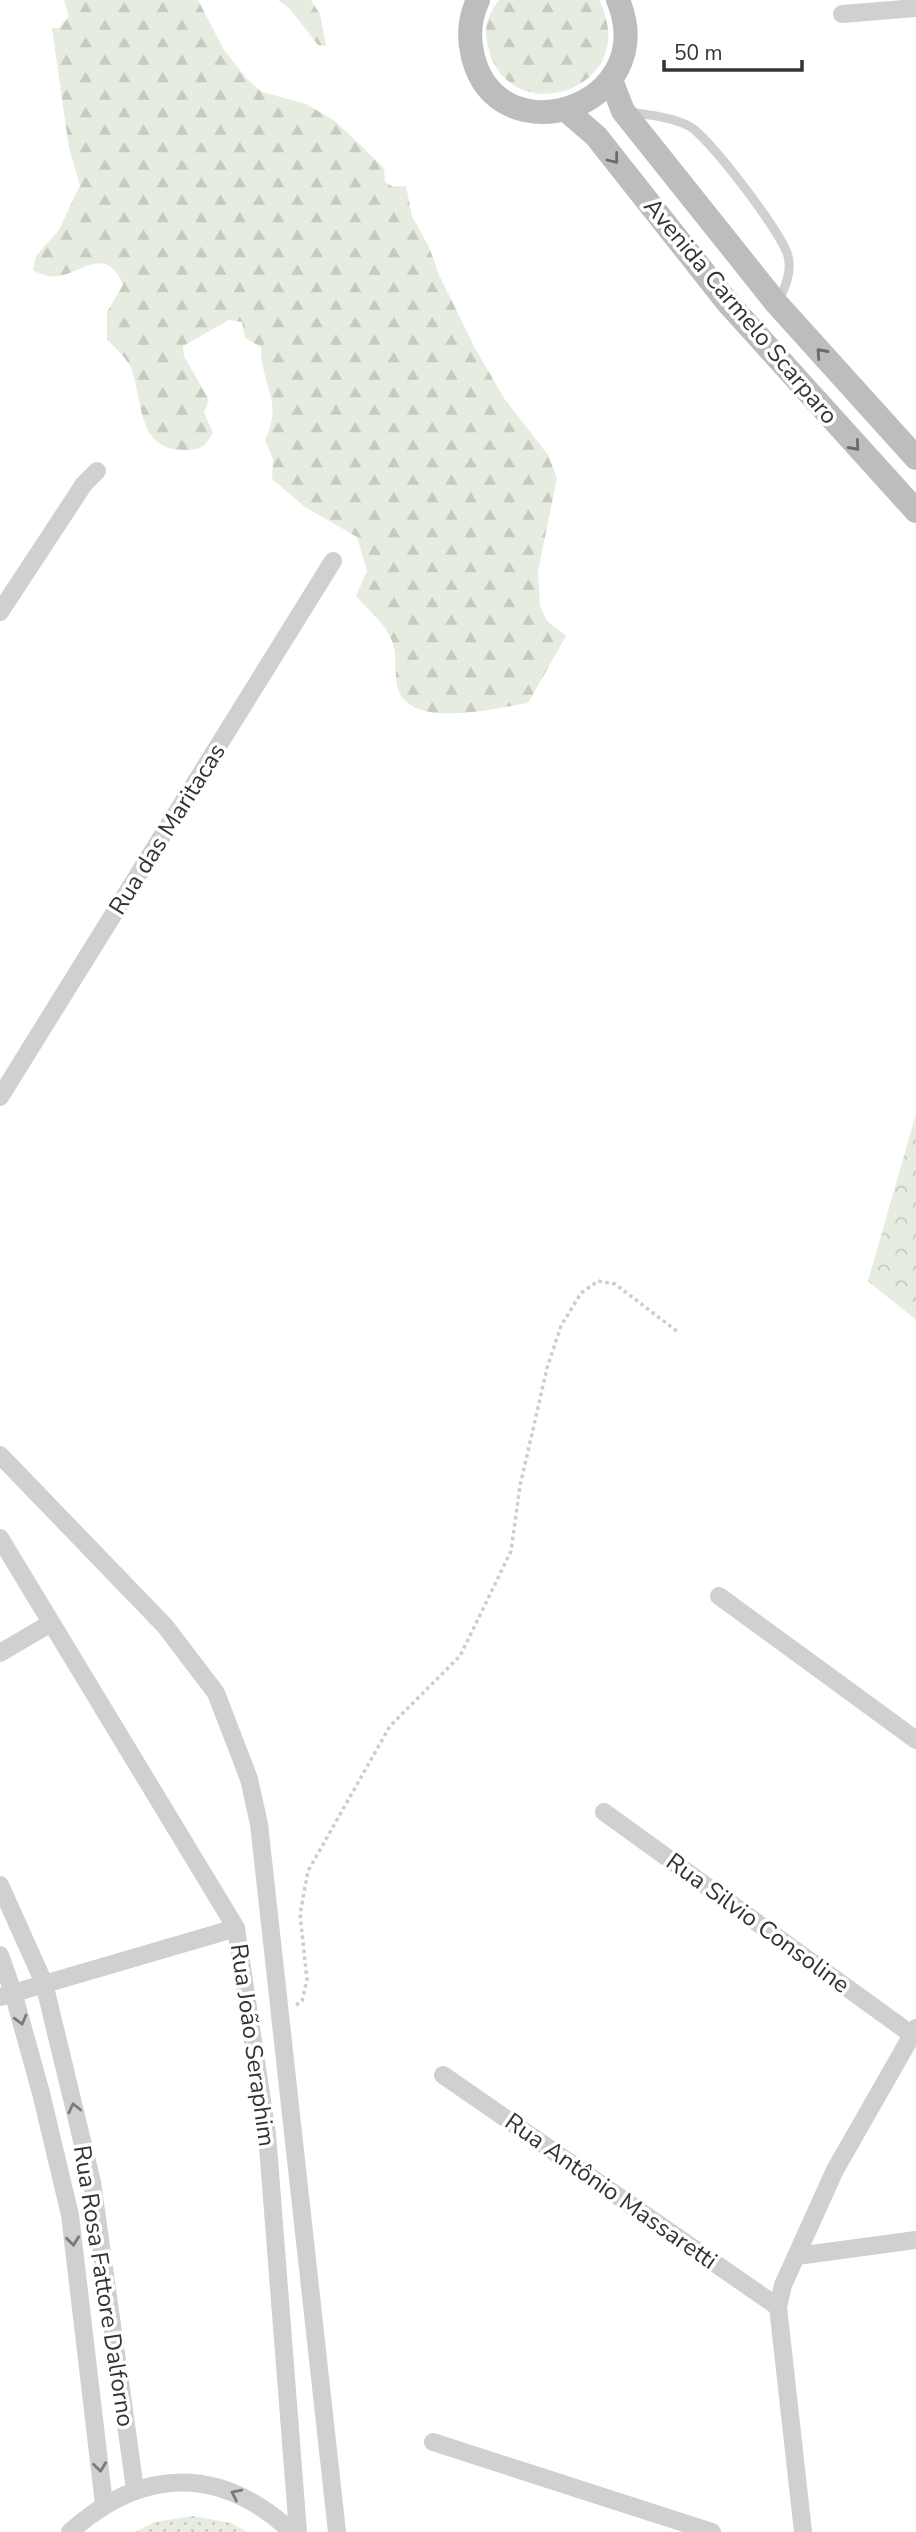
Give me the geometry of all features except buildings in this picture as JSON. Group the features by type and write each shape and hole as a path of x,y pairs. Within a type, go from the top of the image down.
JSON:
{"main road":[{"path":"478,0 471,13 469,41 475,67 491,90 513,106 539,113 567,111 592,99 611,80 623,55 626,28 619,1"},
{"name":"Avenida Carmelo Scarparo","path":"611,80 623,111 777,304 916,458"},
{"name":"Avenida Carmelo Scarparo","path":"567,111 596,136 728,303 916,511"}],"street":[{"path":"842,13 916,8"},
{"path":"0,612 85,484 97,471"},
{"name":"Rua das Maritacas","path":"0,1097 333,561"},
{"path":"0,1455 165,1626 216,1693 249,1779 259,1824 337,2532"},
{"name":"Rua João Seraphim","path":"0,1538 236,1928 267,2134 298,2532"},
{"path":"719,1596 916,1740"},
{"path":"0,1653 51,1623"},
{"name":"Rua Silvio Consoline","path":"604,1812 914,2031"},
{"name":"Rua Rosa Fattore Dalforno","path":"0,1885 44,1983 92,2182 135,2490"},
{"path":"7,1994 236,1928"},
{"name":"Rua Rosa Fattore Dalforno","path":"0,1955 7,1994 69,2215 104,2504"},
{"path":"803,2532 778,2307 783,2285 835,2170 914,2031"},
{"name":"Rua Antônio Massaretti","path":"443,2075 778,2307"},
{"path":"797,2256 916,2240"},
{"path":"433,2442 712,2532"},
{"path":"70,2532 104,2504 135,2490 180,2482 225,2488 266,2508 292,2532"}],"lane":[{"path":"623,111 690,127 717,154 767,219 788,255 788,283 777,304"}],"path":[{"path":"279,2015 302,2001 307,1980 300,1914 308,1871 390,1726 460,1656 511,1551 520,1486 547,1368 568,1315 581,1293 598,1281 615,1284 678,1332"}],"green space":[{"path":"64,0 198,0 224,50 247,79 262,92 306,104 335,121 384,168 385,182 393,187 406,186 412,216 475,348 504,398 548,455 557,478 538,571 540,606 547,621 566,636 528,703 478,711 439,713 422,710 408,703 399,692 392,640 379,620 356,596 367,571 357,537 305,507 272,479 273,459 265,440 270,426 272,404 261,347 245,338 242,322 229,320 183,346 184,356 209,400 204,413 213,432 199,448 169,448 158,442 150,432 144,421 131,368 107,339 107,312 123,285 116,272 99,263 59,276 48,276 33,270 36,256 59,230 80,185 69,148 52,28 59,28 69,16"},
{"path":"278,0 311,0 320,14 326,46 318,45 290,9"},
{"path":"499,0 599,0 608,31 604,57 590,76 570,89 546,94 522,90 502,75 487,43 487,24"},
{"path":"916,1114 916,1320 868,1281"},
{"path":"193,2516 231,2523 247,2532 135,2532 155,2522"}]}
